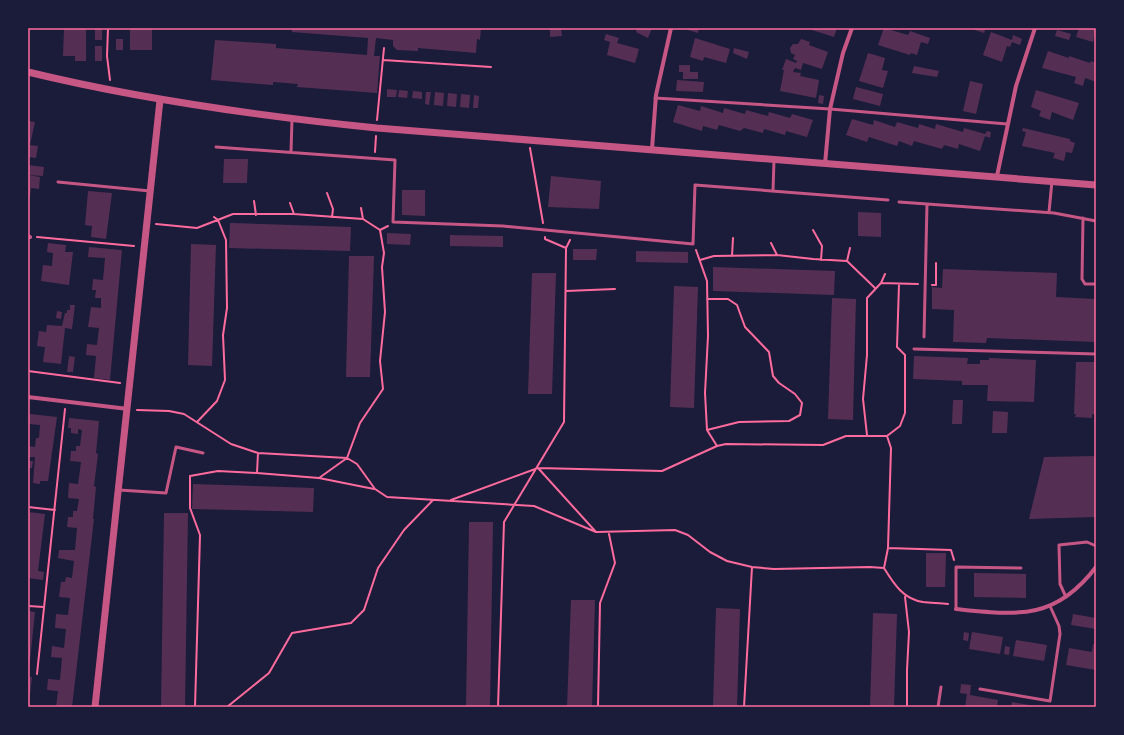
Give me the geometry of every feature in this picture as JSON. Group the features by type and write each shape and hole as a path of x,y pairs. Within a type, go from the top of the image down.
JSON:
{"street":[{"path":"652,149 656,98 671,28"},
{"path":"825,164 830,109 843,52 852,28"},
{"path":"997,176 1006,124 1016,86 1036,28"},
{"path":"28,72 110,91 160,100 292,119 377,128 1096,185"},
{"path":"95,707 131,384 160,100"},
{"path":"28,397 128,409"},
{"path":"956,609 1008,614 1029,613 1050,606 1066,597 1084,583 1096,567"}],"lane":[{"path":"656,98 830,109 1006,124"},
{"path":"291,152 292,119"},
{"path":"216,147 395,160 393,222 503,226 693,244 695,185 888,200"},
{"path":"773,191 774,160"},
{"path":"1049,212 1052,181"},
{"path":"58,182 150,191"},
{"path":"899,202 1049,212 1096,221"},
{"path":"924,337 927,204"},
{"path":"1083,218 1082,279 1086,284 1096,284"},
{"path":"914,349 1096,354"},
{"path":"119,490 166,493 176,447 203,453"},
{"path":"1066,597 1060,584 1059,545 1087,542 1096,546"},
{"path":"956,609 956,567 1021,568"},
{"path":"980,689 1050,701 1060,634 1059,626 1050,606"},
{"path":"938,707 941,687"}],"path":[{"path":"108,28 107,56 110,74 110,91"},
{"path":"374,159 384,48"},
{"path":"383,60 491,67"},
{"path":"498,707 504,522 538,468 564,422 566,248 545,239 528,139"},
{"path":"327,193 333,209 332,217"},
{"path":"254,201 256,215"},
{"path":"290,203 294,214"},
{"path":"360,208 363,219"},
{"path":"147,222 197,228 233,214 294,214 363,219 380,230 384,253 382,267 385,312 380,361 383,389 360,423 346,458 319,478"},
{"path":"197,422 217,401 225,380 223,335 227,308 226,240 218,220 214,217"},
{"path":"813,230 822,246 821,260"},
{"path":"29,236 145,247"},
{"path":"732,256 733,238"},
{"path":"771,243 777,255"},
{"path":"693,244 707,281 708,336 705,393 708,430 717,446"},
{"path":"847,261 850,248"},
{"path":"700,260 714,256 777,255 821,260 847,261 875,288"},
{"path":"881,283 936,285 936,264"},
{"path":"867,435 864,399 867,354 867,298 881,283 885,274"},
{"path":"450,500 538,468 662,471 717,446 726,444 823,445 846,436 887,436 900,426 905,413 905,355 897,347 898,284"},
{"path":"566,291 615,289"},
{"path":"707,299 728,299 737,305 744,327 769,352 773,376 779,383 795,394 802,403 800,415 789,421 739,422 708,430"},
{"path":"28,371 131,384"},
{"path":"37,674 66,402"},
{"path":"128,409 169,411 184,414 231,444 258,453 346,458 356,464 375,489 387,497 534,506 548,510 582,528 596,532 609,533 675,530 688,535 710,552 726,561 752,567 774,569 884,568"},
{"path":"887,436 891,448 888,548 884,568 898,589 905,596 921,602 948,604 956,609"},
{"path":"257,473 258,453"},
{"path":"538,468 596,532"},
{"path":"195,707 200,535 190,508 190,476 218,471 257,473 319,478 375,489"},
{"path":"227,707 269,673 292,633 351,623 364,610 378,568 404,530 434,500"},
{"path":"28,507 55,510"},
{"path":"598,707 600,603 615,563 609,533"},
{"path":"888,548 951,550 956,567"},
{"path":"744,707 752,567"},
{"path":"905,596 909,632 907,670 908,707"},
{"path":"28,606 44,607"}],"building":[{"path":"64,28 86,28 86,61 75,61 75,56 63,56"},
{"path":"95,28 102,28 102,40 95,40"},
{"path":"130,28 152,28 152,50 130,50"},
{"path":"292,28 481,28 480,40 477,39 476,53 418,48 418,51 397,50 393,46 393,40 376,38 374,56 380,56 377,93 297,87 298,84 273,82 273,85 211,80 215,40 276,44 276,48 367,55 368,38 292,32"},
{"path":"550,28 561,28 562,36 550,37"},
{"path":"637,28 652,28 648,38 636,32"},
{"path":"689,28 699,28 698,33 688,30"},
{"path":"813,28 837,28 834,37 812,30"},
{"path":"884,28 908,35 910,31 930,38 928,44 921,42 917,55 911,53 910,55 878,45"},
{"path":"969,28 986,28 984,33"},
{"path":"1079,28 1096,28 1093,42 1076,37"},
{"path":"1057,30 1071,34 1069,40 1055,36"},
{"path":"991,32 1012,40 1013,35 1022,39 1020,45 1012,42 1010,47 1007,46 1002,62 983,55"},
{"path":"606,34 619,38 617,43 639,49 635,63 607,55 610,42 604,40"},
{"path":"695,38 730,49 726,63 704,57 703,61 690,57"},
{"path":"116,39 123,39 123,50 116,50"},
{"path":"801,39 810,42 809,45 828,52 822,69 803,63 801,70 795,68 793,72 801,73 800,76 819,80 816,98 780,91 784,70 782,70 786,59 796,63 797,61 793,59 795,55 791,53 790,48 793,44 798,44"},
{"path":"95,46 102,46 102,61 95,61"},
{"path":"734,48 749,52 747,59 733,53"},
{"path":"1048,51 1069,58 1069,56 1090,63 1091,61 1096,63 1096,82 1085,78 1083,86 1074,83 1076,77 1042,68"},
{"path":"868,53 885,58 882,70 888,71 883,88 859,81"},
{"path":"679,65 690,65 690,72 698,72 698,79 683,79 683,72 679,72"},
{"path":"914,66 939,71 937,77 912,73"},
{"path":"677,80 704,82 703,92 676,91"},
{"path":"970,81 983,84 976,114 963,111"},
{"path":"856,87 883,94 880,106 853,99"},
{"path":"387,89 397,90 396,97 387,97"},
{"path":"399,90 408,91 407,98 398,97"},
{"path":"1036,90 1079,103 1073,120 1052,112 1050,120 1039,116 1041,111 1031,107"},
{"path":"413,91 422,92 422,99 412,98"},
{"path":"426,92 431,92 429,105 425,104"},
{"path":"435,92 444,93 443,106 434,105"},
{"path":"448,93 457,94 456,107 447,106"},
{"path":"461,94 470,95 469,108 460,107"},
{"path":"474,95 479,96 478,108 473,108"},
{"path":"819,95 824,96 823,104 818,103"},
{"path":"678,105 700,111 701,106 723,113 724,108 745,114 746,110 768,116 769,112 790,118 792,114 813,120 807,137 786,131 785,135 764,129 763,133 744,128 740,131 719,125 717,130 703,126 702,131 673,122"},
{"path":"852,119 873,125 874,120 895,127 897,122 918,128 919,124 935,129 936,124 963,132 964,128 985,134 987,131 991,132 990,138 985,136 980,151 959,144 958,149 944,145 942,149 914,141 912,146 899,141 897,146 869,137 867,142 846,135"},
{"path":"28,121 35,122 30,145 38,146 36,158 28,157"},
{"path":"1023,128 1070,139 1070,141 1075,143 1072,153 1066,152 1064,161 1053,158 1055,153 1022,146 1026,132 1022,131"},
{"path":"224,159 248,159 247,183 223,183"},
{"path":"28,165 44,167 43,176 28,175"},
{"path":"28,175 40,177 39,189 31,188 29,204"},
{"path":"551,176 601,181 599,209 548,207"},
{"path":"402,190 425,190 425,216 402,215"},
{"path":"88,191 112,193 106,239 91,237 92,226 85,225"},
{"path":"858,212 881,213 881,237 858,236"},
{"path":"230,223 351,227 350,251 229,248"},
{"path":"387,233 411,234 410,245 387,244"},
{"path":"450,235 503,236 503,247 450,246"},
{"path":"48,243 66,245 65,252 73,252 69,285 41,281 43,265 52,266 53,253 47,252"},
{"path":"191,244 216,245 212,366 188,365"},
{"path":"89,247 122,250 110,380 94,378 96,356 86,355 87,344 97,345 99,328 88,327 91,307 101,308 101,298 95,298 96,290 92,290 93,279 103,280 105,258 88,257"},
{"path":"573,249 597,249 596,260 573,260"},
{"path":"636,251 688,252 688,263 636,262"},
{"path":"349,256 374,256 370,377 346,377"},
{"path":"713,267 835,271 834,295 713,291"},
{"path":"943,269 1057,273 1056,297 1096,299 1096,342 987,338 986,343 953,342 954,310 932,309 932,287 942,288"},
{"path":"532,273 556,273 552,394 528,394"},
{"path":"674,286 698,287 694,408 670,407"},
{"path":"832,298 856,299 853,420 828,419"},
{"path":"70,305 75,305 72,329 65,328 61,364 43,362 45,347 37,346 39,331 46,332 47,325 62,326 65,313 67,313 67,310 70,310"},
{"path":"57,311 62,312 61,319 56,318"},
{"path":"69,356 75,357 73,372 67,372"},
{"path":"914,356 968,358 967,364 980,364 980,360 989,360 989,358 1036,360 1034,402 987,401 988,385 962,385 962,381 913,379"},
{"path":"1076,362 1096,362 1096,415 1092,414 1092,418 1075,417 1076,414 1074,414"},
{"path":"953,400 963,400 962,424 952,424"},
{"path":"993,411 1008,412 1007,433 992,433"},
{"path":"30,414 57,417 48,481 40,481 40,484 33,483 35,457 28,457 28,446 35,447 36,438 39,438 40,425 29,424"},
{"path":"69,418 99,421 96,453 98,454 94,486 96,487 94,519 72,707 56,707 58,691 47,690 48,679 60,680 62,658 51,657 52,646 64,648 66,629 55,628 56,614 68,615 70,598 59,597 61,582 65,582 66,577 72,578 74,561 58,558 59,550 75,550 77,528 67,527 68,517 73,517 73,511 77,511 79,499 68,498 69,483 78,484 81,462 70,461 71,451 76,451 76,446 80,446 82,430 78,429 78,434 71,433 71,428 68,428"},
{"path":"1096,456 1096,517 1029,519 1044,457"},
{"path":"28,461 33,461 32,468 28,468"},
{"path":"193,484 314,488 313,512 192,509"},
{"path":"28,512 45,514 38,571 44,572 43,580 28,578"},
{"path":"164,513 188,513 185,707 161,707"},
{"path":"469,522 493,522 490,707 466,707"},
{"path":"926,553 946,553 945,587 926,587"},
{"path":"974,573 1026,574 1026,598 974,597"},
{"path":"571,600 595,600 592,707 567,707"},
{"path":"716,608 740,609 737,707 713,707"},
{"path":"28,611 35,612 29,670 28,670"},
{"path":"873,613 897,614 894,707 870,707"},
{"path":"1073,614 1096,618 1096,629 1071,625"},
{"path":"964,632 969,633 968,641 963,640"},
{"path":"972,632 1003,637 1000,654 969,649"},
{"path":"1016,640 1047,645 1044,661 1013,656"},
{"path":"1093,644 1096,645 1096,670 1066,665 1069,648 1092,652"},
{"path":"1005,646 1010,647 1009,655 1004,654"},
{"path":"28,677 32,677 29,704 28,704"},
{"path":"961,684 971,685 970,695 998,700 997,707 965,707 967,694 960,693"},
{"path":"1012,702 1035,706 1035,707 1011,707"}]}
